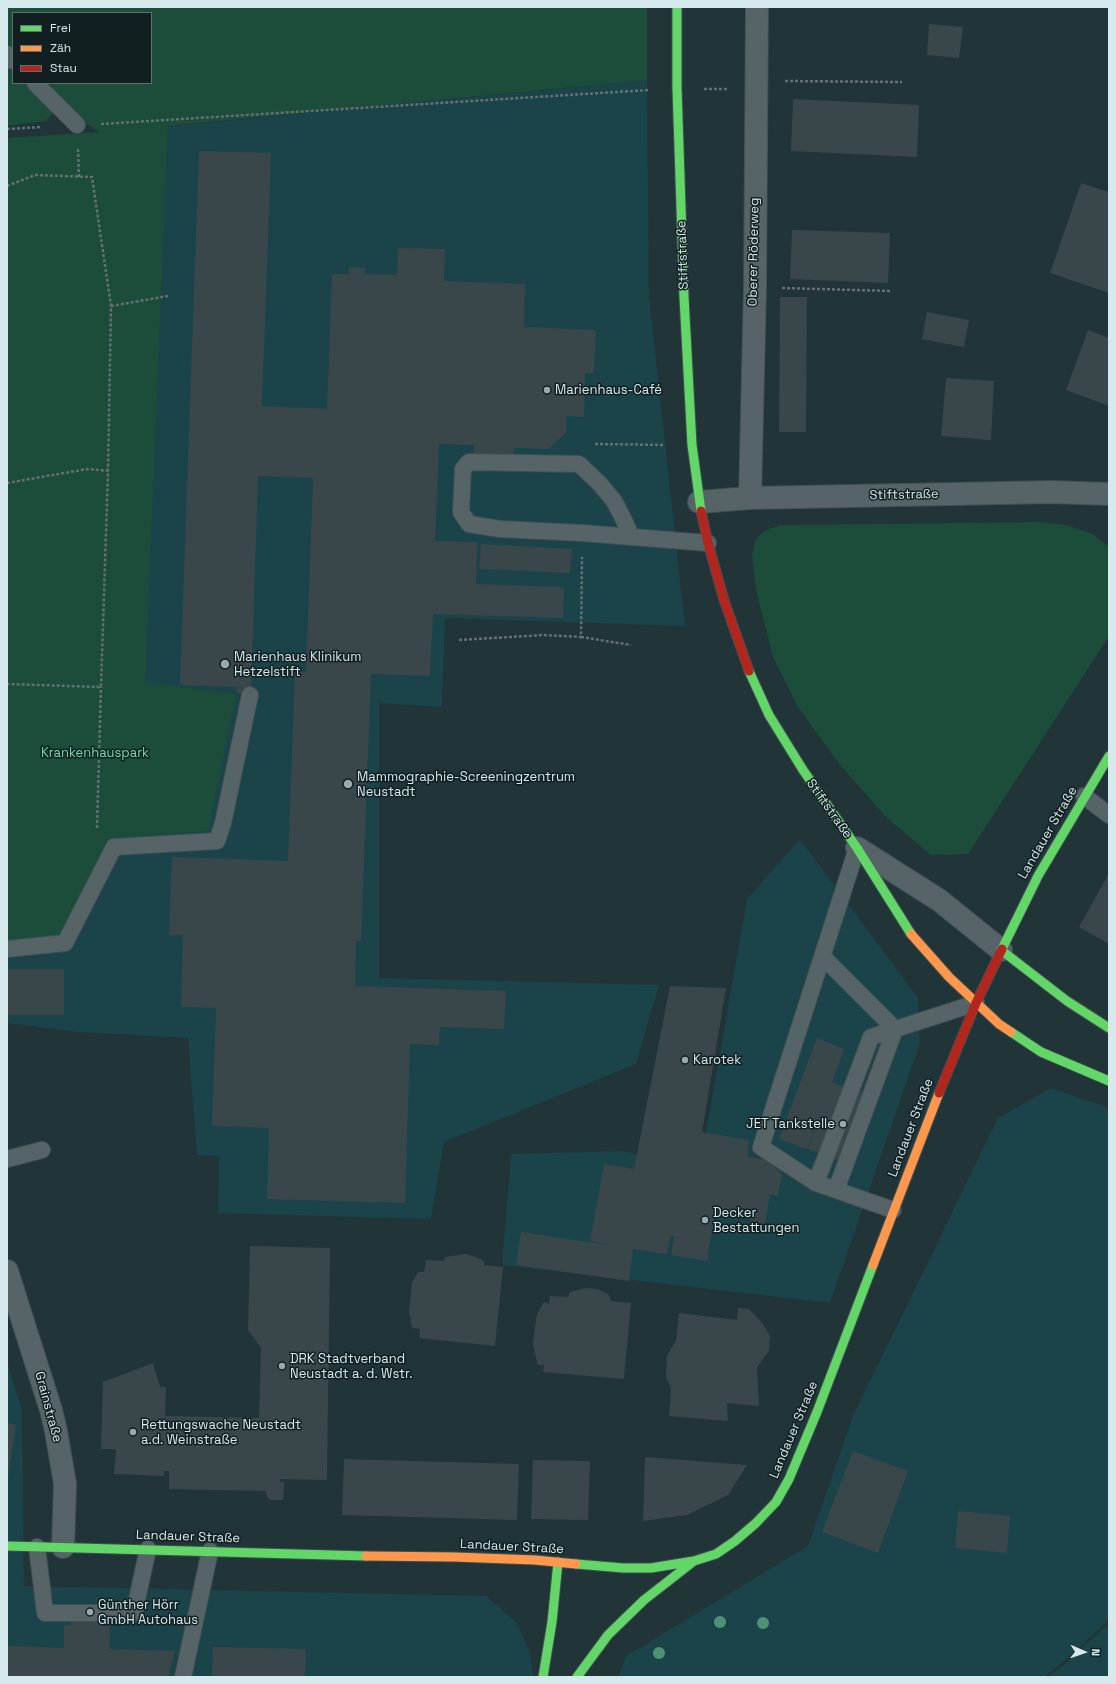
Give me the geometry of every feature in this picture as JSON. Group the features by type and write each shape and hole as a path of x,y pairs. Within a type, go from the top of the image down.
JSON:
{"street":[{"name":"Stiftstraße","path":"677,7 677,88 684,297 692,445 699,502 708,543 724,600 748,668 769,715 803,770 857,848 912,935 949,977 999,1024 1041,1052 1109,1081"},
{"name":"Oberer Röderweg","path":"750,498 757,7"},
{"name":"Stiftstraße","path":"699,502 750,498 1052,492 1109,494"},
{"name":"Landauer Straße","path":"7,1546 348,1556 466,1557 558,1562 623,1568 651,1568 694,1562 716,1554 736,1541 776,1502 789,1479 817,1412 923,1131 976,1002 1038,876 1109,756"},
{"name":"Stiftstraße","path":"857,848 939,900 1002,950"},
{"path":"1002,950 1067,1001 1109,1028"},
{"name":"Grainstraße","path":"7,1271 51,1410 56,1431 65,1484 63,1547"},
{"path":"543,1677 552,1622 558,1562"},
{"path":"577,1677 608,1635 644,1600 694,1562"}],"lane":[{"path":"36,84 77,125"},
{"path":"631,536 614,501 600,484 579,464 469,462 463,469 461,512 469,524 500,529 631,536 708,543"},
{"path":"7,949 65,943 114,847 217,841 223,823 250,695"},
{"path":"1084,796 1109,815"},
{"path":"857,848 761,1146 816,1183 893,1210"},
{"path":"823,957 895,1029"},
{"path":"816,1183 871,1037 976,1002"},
{"path":"836,1190 895,1029"},
{"path":"7,1159 42,1150"},
{"path":"38,1547 45,1613 134,1613 148,1549"},
{"path":"183,1677 210,1551"}],"path":[{"path":"7,129 677,88 902,82"},
{"path":"7,186 35,175 92,177 111,306 108,471 97,828 105,827"},
{"path":"754,287 892,291"},
{"path":"111,306 168,296"},
{"path":"594,444 692,445"},
{"path":"7,483 88,469 108,471"},
{"path":"459,640 544,635"},
{"path":"581,637 631,645"},
{"path":"7,684 101,687"}],"shaded area":[{"name":"Marienhaus Klinikum Hetzelstift","path":"647,80 649,296 685,626 445,618 442,707 379,703 379,978 659,985 636,1064 444,1142 431,1219 218,1213 219,1156 197,1155 188,1038 78,1032 7,1023 7,138 101,133"},
{"path":"800,839 918,998 920,1043 830,1303 502,1265 511,1154 623,1151 700,1168 747,899"},
{"path":"1051,1088 1109,1108 1109,1620 1063,1662 1044,1677 618,1677 626,1656 808,1546 853,1416 998,1118"},
{"path":"7,1361 22,1410 24,1586 486,1596 517,1623 530,1652 533,1677 7,1677"},
{"path":"1109,1623 1109,1677 1047,1677 1065,1664"}],"green space":[{"name":"Krankenhauspark","path":"7,7 647,7 647,80 168,126 145,682 236,695 208,831 109,839 61,935 7,942 7,138 100,132 58,107 46,121 7,126"},
{"path":"1043,522 1066,525 1093,534 1109,547 1109,636 968,854 931,855 887,818 840,765 798,707 773,657 756,590 752,554 756,539 764,531 780,525"}],"building":[{"path":"929,24 963,27 959,58 927,55"},
{"path":"793,99 919,105 917,157 791,151"},
{"path":"199,151 271,153 262,406 327,409 332,274 349,274 349,267 365,268 365,274 397,275 398,248 445,249 444,281 525,284 524,327 596,330 594,373 585,373 584,417 567,416 566,433 548,449 514,448 513,462 473,460 474,445 439,444 435,541 477,542 476,584 564,587 563,618 433,614 430,676 371,674 361,941 356,941 355,986 506,991 504,1029 440,1027 439,1045 410,1044 405,1203 267,1199 269,1128 212,1126 216,1008 181,1007 183,935 169,935 172,857 288,861 295,671 306,672 313,478 258,476 251,693 237,693 237,687 180,685"},
{"path":"1081,183 1109,192 1109,293 1050,273"},
{"path":"792,230 890,233 888,283 790,279"},
{"path":"780,297 807,297 806,432 779,432"},
{"path":"927,312 969,320 964,347 922,339"},
{"path":"1088,330 1109,338 1109,406 1066,390"},
{"path":"946,378 994,381 991,440 941,436"},
{"path":"481,544 572,549 570,573 479,569"},
{"path":"1109,873 1109,944 1079,927"},
{"path":"7,969 64,969 64,1015 7,1015"},
{"path":"670,986 726,988 702,1132 749,1140 747,1157 767,1160 782,1174 778,1196 770,1194 765,1224 750,1222 751,1217 715,1212 707,1261 671,1255 674,1237 670,1236 667,1254 633,1249 629,1281 516,1265 521,1232 615,1246 590,1241 604,1164 634,1169"},
{"path":"817,1038 844,1049 832,1082 878,1099 853,1166 808,1149 828,1091 807,1149 779,1139"},
{"path":"250,1246 330,1248 327,1480 280,1479 280,1482 284,1482 283,1500 270,1500 266,1491 169,1489 169,1471 164,1471 164,1476 114,1474 116,1449 101,1449 103,1382 153,1363 160,1387 166,1387 165,1416 259,1418 261,1348 248,1330"},
{"path":"466,1254 484,1261 484,1265 503,1267 495,1346 419,1338 420,1329 412,1328 409,1311 412,1283 418,1272 424,1272 426,1260 444,1261 445,1257"},
{"path":"586,1288 598,1289 609,1295 611,1301 631,1303 624,1379 543,1372 544,1365 538,1365 533,1345 534,1334 537,1314 544,1302 549,1304 550,1296 568,1297 570,1292"},
{"path":"738,1308 749,1309 763,1324 770,1336 769,1351 757,1367 759,1406 727,1403 728,1421 669,1416 671,1388 666,1377 667,1355 676,1341 679,1313 737,1320"},
{"path":"7,1423 16,1425 8,1477 7,1477"},
{"path":"853,1451 908,1471 878,1553 822,1532"},
{"path":"645,1457 747,1465 728,1495 687,1515 643,1521"},
{"path":"344,1459 519,1464 517,1520 342,1515"},
{"path":"533,1460 590,1461 588,1520 531,1519"},
{"path":"958,1511 1010,1516 1007,1553 955,1548"},
{"path":"71,1608 111,1609 109,1649 175,1651 168,1677 7,1677 7,1646 64,1648 64,1625 71,1625"},
{"path":"213,1647 306,1649 305,1677 212,1677"}],"traffic: fast":[{"path":"677,7 677,88 684,297 692,445 701,511"},
{"path":"749,671 769,715 803,770 857,848 911,934"},
{"path":"1002,949 1038,876 1109,756"},
{"path":"1001,950 1067,1001 1109,1028"},
{"path":"1011,1032 1041,1052 1109,1081"},
{"path":"576,1564 623,1568 651,1568 694,1561 716,1554 735,1541 756,1523 776,1502 789,1479 817,1412 873,1265"},
{"path":"7,1546 366,1556"},
{"path":"577,1677 608,1635 644,1600 694,1561"},
{"path":"543,1677 552,1622 558,1562"}],"traffic: slow":[{"path":"911,934 949,977 999,1024 1011,1032"},
{"path":"873,1265 939,1093"},
{"path":"366,1556 535,1560 576,1564"}],"traffic: jam":[{"path":"701,511 708,543 724,600 749,671"},
{"path":"939,1093 976,1003 1002,949"}],"place":[{"name":"Marienhaus-Café","path":"547,390"},
{"name":"Marienhaus Klinikum Hetzelstift","path":"225,664"},
{"name":"Mammographie-Screeningzentrum Neustadt","path":"348,784"},
{"name":"Karotek","path":"685,1060"},
{"name":"JET Tankstelle","path":"843,1124"},
{"name":"Decker Bestattungen","path":"705,1220"},
{"name":"DRK Stadtverband Neustadt a. d. Wstr.","path":"282,1366"},
{"name":"Rettungswache Neustadt a.d. Weinstraße","path":"133,1432"},
{"name":"Günther Hörr GmbH Autohaus","path":"90,1612"}]}
